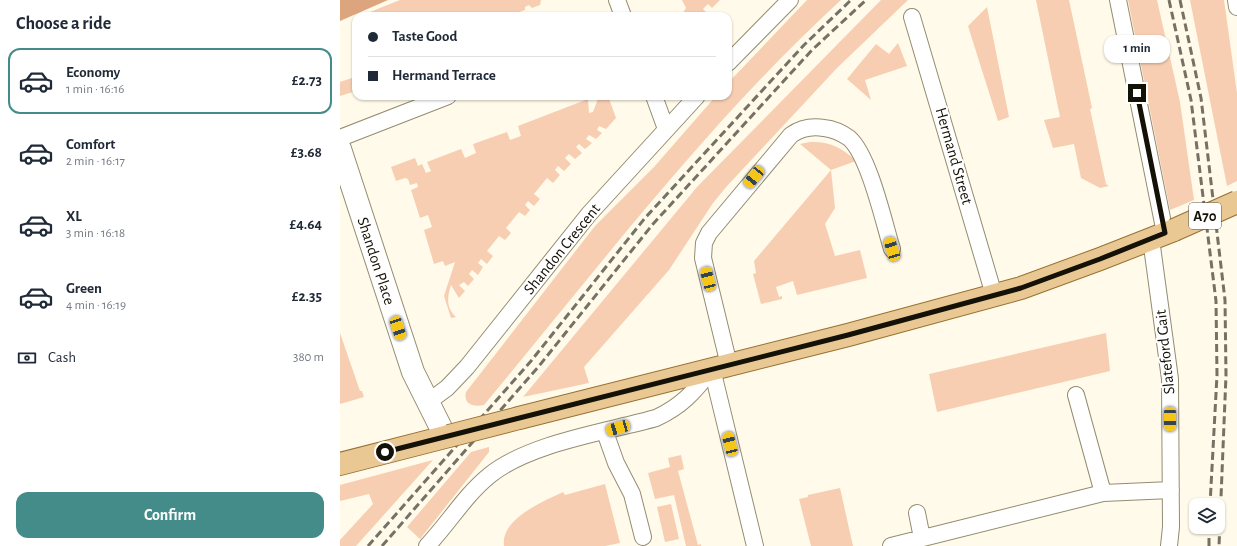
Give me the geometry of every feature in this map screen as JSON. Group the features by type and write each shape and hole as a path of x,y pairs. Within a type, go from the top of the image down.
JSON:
{"main road":[{"name":"A70","path":"340,464 854,333 994,295 1048,279 1163,234 1237,202"}],"street":[{"path":"617,0 622,12"},
{"path":"732,59 790,0"},
{"name":"Slateford Gait","path":"1118,0 1163,234 1170,379 1169,546"},
{"path":"1236,0 1237,7"},
{"name":"Hermand Street","path":"912,17 994,295"},
{"path":"340,138 438,100"},
{"path":"656,100 666,128"},
{"name":"Shandon Crescent","path":"428,402 447,388 467,367 589,214 693,100"},
{"path":"755,546 721,367 703,258 704,243 714,227 791,134 803,129 820,127 838,132 853,143 866,167 892,249"},
{"name":"Shandon Place","path":"340,149 413,372 447,436"},
{"path":"437,542 471,493 502,466 544,448 656,418 689,398 721,367"},
{"path":"1076,395 1103,493"},
{"path":"605,432 616,463 632,494 643,537"},
{"path":"891,546 1103,493 1170,490"},
{"path":"917,514 922,538"}],"shaded area":[{"path":"340,0 388,0 361,12 352,12 352,16 340,21"},
{"path":"400,0 541,0 540,5 532,8 529,5 525,7 525,10 520,12 370,12"},
{"path":"682,0 720,0 712,8 708,4 703,9 706,12 684,12 686,8"},
{"path":"807,0 841,0 745,95 700,145 612,248 484,405 477,406 470,404 466,400 466,392 595,226 654,167 713,100 732,100 732,79"},
{"path":"881,0 908,0 837,68 727,186 713,203 669,270 584,367 589,383 523,397 697,187"},
{"path":"1036,0 1069,0 1092,108 1090,109 1106,184 1109,186 1100,188 1081,178 1074,144 1053,148 1044,120 1060,117"},
{"path":"1128,0 1157,0 1180,102 1194,200 1170,210"},
{"path":"1190,0 1224,0 1237,93 1237,181 1227,186"},
{"path":"987,7 1009,117 998,121 968,26"},
{"path":"898,43 907,66 865,80 871,100 847,79 876,44 889,54"},
{"path":"352,78 352,92 340,96 340,82"},
{"path":"585,100 588,100 589,113 593,112 598,100 609,100 616,118 606,129 599,126 597,130 602,133 596,139 589,135 586,139 592,143 585,149 579,144 576,147 582,153 575,159 569,154 565,158 571,164 564,171 558,166 555,170 560,175 553,183 547,178 534,194 540,199 534,206 528,201 525,205 530,210 525,216 519,212 506,228 511,233 505,240 499,236 487,251 493,256 487,264 481,259 478,263 483,267 478,275 472,270 469,274 474,279 468,286 464,282 459,285 465,291 459,298 451,285 448,302 450,310 456,317 451,318 444,296 455,262 445,266 443,261 434,264 424,230 432,227 428,215 420,218 411,190 418,187 417,183 410,185 408,179 405,178 396,181 391,167 415,158 418,166 422,164 426,173 431,171 427,162 461,149 465,158 476,153 473,144 507,132 510,140 521,136 518,126"},
{"path":"810,142 835,146 846,152 856,161 831,170 800,144"},
{"path":"831,170 835,208 825,224 835,256 860,250 867,278 797,295 793,281 776,287 779,297 782,296 782,299 761,304 753,274 756,273 754,261"},
{"path":"340,333 360,391 362,391 364,397 340,404"},
{"path":"1106,333 1110,371 937,412 929,374"},
{"path":"489,447 489,452 420,539 407,527 471,452"},
{"path":"681,455 684,469 678,471 698,545 701,544 701,546 686,546 674,495 655,499 648,473 670,467 668,458"},
{"path":"433,460 356,546 340,546 340,540 373,504 369,494 340,501 340,485"},
{"path":"605,484 620,543 605,546 504,546 505,536 509,527 525,512 545,500 563,492 565,495"},
{"path":"840,488 853,546 811,546 799,499 808,497 808,495"},
{"path":"671,504 679,539 665,542 657,507"}],"railway":[{"path":"368,546 531,361 645,218 804,45 851,0"},
{"path":"382,546 539,366 653,224 812,50 866,0"},
{"path":"1169,0 1191,100 1216,301 1217,375 1210,498"},
{"path":"1180,0 1201,98 1225,300 1226,375 1219,546"},
{"path":"1209,534 1209,546"}],"route":[{"path":"385,452 848,335 1021,288 1048,279 1165,233 1137,93"}]}
